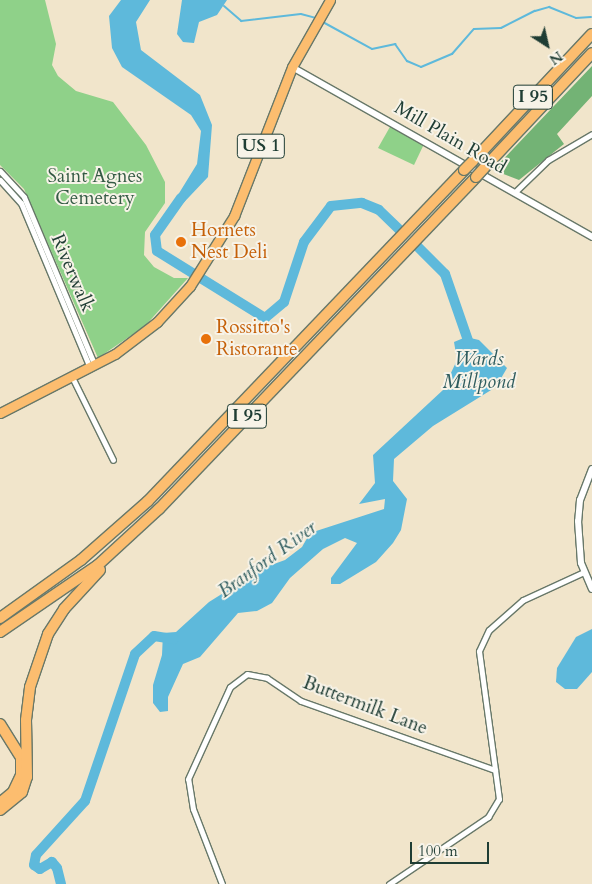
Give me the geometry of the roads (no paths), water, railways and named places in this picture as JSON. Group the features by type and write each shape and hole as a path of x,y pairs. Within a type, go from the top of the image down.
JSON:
{"highway":[{"name":"I 95","path":"0,618 124,525 592,34"},
{"name":"I 95","path":"0,632 98,565 159,510 592,53"},
{"path":"0,810 22,792 27,777 26,720 30,687 48,634 86,584 159,510"},
{"path":"0,724 13,740 21,766 13,792 0,803"}],"main road":[{"name":"US 1","path":"0,413 93,368 157,322 190,286 203,269 239,206 292,67 330,0"}],"street":[{"name":"Mill Plain Road","path":"292,67 592,237"},
{"path":"515,192 548,160 592,134"},
{"name":"Riverwalk","path":"0,171 24,197 93,368"},
{"name":"Riverwalk","path":"0,180 21,203 93,368"},
{"path":"73,379 112,460"},
{"path":"592,469 579,507 584,572 592,589"},
{"path":"389,884 488,817 499,799 478,651 489,630 523,600 584,572"},
{"name":"Buttermilk Lane","path":"222,884 193,809 188,779 230,687 247,674 268,678 302,701 495,770"}],"water":[{"path":"121,0 150,0 136,22 141,50 200,95 212,125 208,177 172,215 173,203 197,164 201,131 191,115 122,67 112,48 109,16"},
{"path":"182,0 227,0 217,15 199,22 194,43 183,42 177,34"},
{"name":"Wards Millpond","path":"466,337 479,340 507,368 496,387 433,426 394,459 393,481 407,499 401,530 393,543 376,562 340,584 331,584 331,578 357,543 345,538 323,549 290,578 272,603 257,611 238,613 200,657 183,664 168,697 168,711 160,712 153,703 153,685 162,655 163,633 176,632 209,602 263,568 285,560 302,547 310,533 384,509 385,499 359,504 375,483 373,455 443,390 457,360 454,342"},
{"path":"592,629 592,672 577,689 565,689 556,682 557,668 576,637"}],"waterway":[{"path":"224,6 241,21 301,14 316,18"},
{"path":"321,21 372,49 395,44 407,61 421,67 452,54 474,29 501,28 535,11 549,7 576,18 591,17"},
{"name":"Branford River","path":"181,198 155,235 157,251 265,318 284,302 304,242 331,206 362,203 379,210 400,230"},
{"name":"Branford River","path":"416,245 445,274 471,349"},
{"name":"Branford River","path":"61,884 57,868 52,862 40,869 34,865 36,855 85,801 135,654 154,636 174,639"}],"place":[{"name":"Hornets Nest Deli","path":"181,242"},
{"name":"Rossitto's Ristorante","path":"206,339"}],"park label":[{"name":"Saint Agnes Cemetery","path":"95,188"}]}
